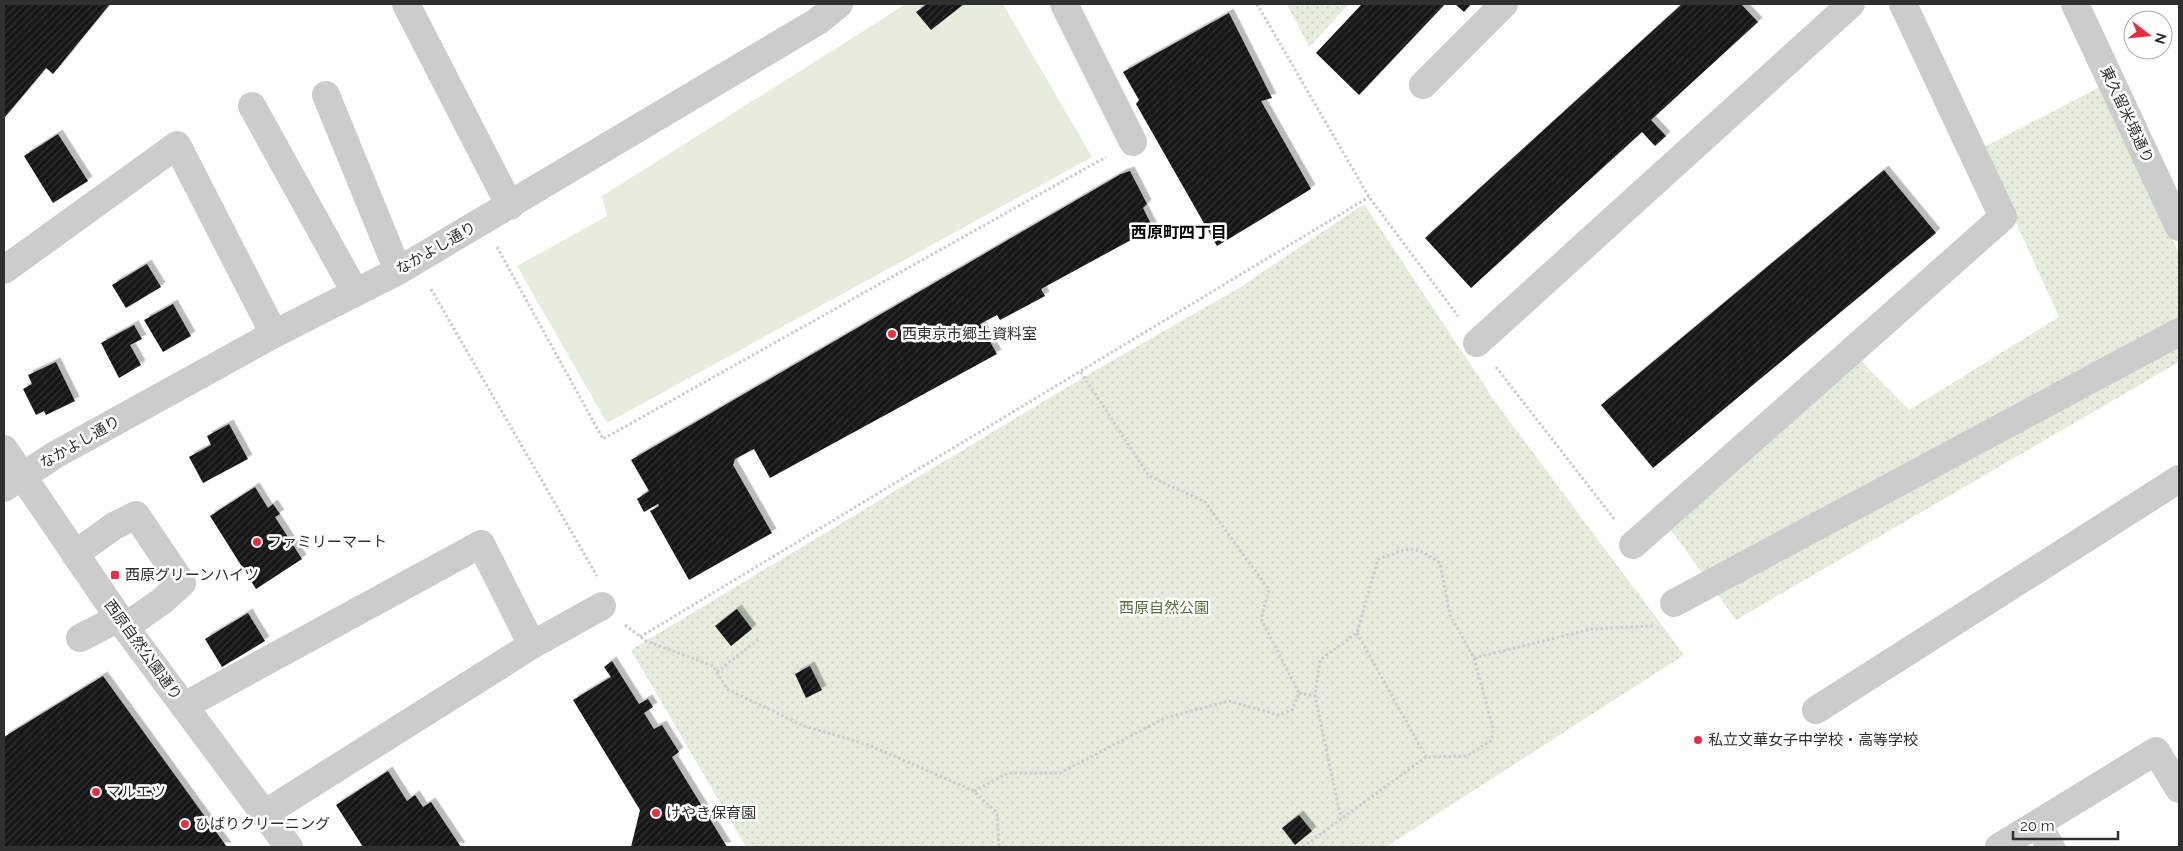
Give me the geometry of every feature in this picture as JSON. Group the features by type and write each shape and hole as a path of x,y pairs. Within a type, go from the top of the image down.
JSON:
{"street":[{"path":"406,4 510,206"},
{"name":"なかよし通り","path":"13,482 63,450 274,334 407,265 510,206 818,21 839,4"},
{"path":"1064,4 1133,142"},
{"path":"1423,85 1504,4"},
{"path":"1477,342 1851,4"},
{"path":"1634,545 2003,216 1903,4"},
{"name":"東久留米境通り","path":"2075,4 2179,226"},
{"path":"326,95 407,265"},
{"path":"252,106 355,292"},
{"path":"4,270 177,145 274,334"},
{"path":"1667,614 2179,332"},
{"name":"西原自然公園通り","path":"4,449 13,482 74,554 122,622 290,847"},
{"path":"1816,710 2179,479"},
{"path":"74,554 114,526 136,516 182,582 162,601 122,622 80,638"},
{"path":"184,706 481,544 532,645"},
{"path":"264,814 532,645 602,606"},
{"path":"1999,847 2156,751 2179,789"},
{"path":"2037,824 2052,847"}],"path":[{"path":"496,245 603,439 1133,142"},
{"path":"640,637 1369,197"},
{"path":"407,265 602,586 602,606"},
{"path":"974,791 1008,773 1060,773 1165,718 1229,701 1278,715 1292,710 1299,693 1261,619 1269,590 1205,502 1149,476 1080,371"},
{"path":"1303,847 1341,820 1426,757 1467,756 1492,740 1493,728 1474,658 1450,615 1440,563 1422,550 1409,548 1378,559 1357,633 1320,660 1315,696 1341,820"},
{"path":"1474,658 1667,614"},
{"path":"1357,633 1426,757"},
{"path":"717,672 760,638"},
{"path":"646,641 713,666 728,689 804,726 869,745 974,791 997,813 999,847"},
{"path":"1299,693 1315,696"}],"green space":[{"path":"906,4 1003,4 1092,157 607,423 517,266 607,216 602,196"},
{"path":"1287,4 1349,4 1309,47"},
{"path":"2100,87 2179,253 2179,362 1736,620 1668,526 1858,358 1909,410 2059,317 1982,148"},
{"name":"西原自然公園","path":"1364,204 1496,403 1684,655 1386,847 746,847 631,650 1084,377 1239,288"}],"building":[{"path":"4,4 110,4 53,74 46,68 5,117"},
{"path":"927,4 964,4 931,30 916,12"},
{"path":"1362,4 1445,4 1359,95 1316,53"},
{"path":"1455,4 1471,4 1464,12"},
{"path":"1682,4 1741,4 1758,22 1651,120 1666,136 1655,146 1642,132 1471,288 1425,238"},
{"path":"1229,13 1272,98 1261,101 1311,189 1217,246 1136,104 1139,100 1123,72"},
{"path":"58,134 88,181 53,203 24,156"},
{"path":"1884,170 1936,233 1653,468 1601,405"},
{"path":"1130,171 1147,204 1143,208 1153,228 1041,289 1045,296 1000,320 997,315 980,324 997,354 770,478 754,449 735,459 733,465 772,533 689,580 650,511 659,506 658,504 644,512 637,499 649,491 631,460 1121,174"},
{"path":"147,264 161,287 126,308 112,285"},
{"path":"173,304 191,336 163,352 144,320"},
{"path":"134,325 142,339 130,345 141,365 119,378 101,343"},
{"path":"56,362 75,401 46,415 44,411 36,415 23,389 32,384 28,375"},
{"path":"229,424 248,459 203,483 189,457 211,445 207,436"},
{"path":"255,487 268,508 273,504 280,514 275,517 302,559 256,589 210,516"},
{"path":"737,609 752,629 731,646 715,626"},
{"path":"248,613 265,641 222,667 205,639"},
{"path":"612,661 639,704 648,699 653,707 644,713 654,729 662,725 679,752 672,757 727,847 631,847 640,810 573,700 611,677 604,667"},
{"path":"810,666 822,690 806,698 795,674"},
{"name":"マルエツ","path":"103,676 227,847 4,847 4,737"},
{"path":"388,771 407,801 415,795 423,807 431,802 461,847 363,847 336,805"},
{"path":"1299,815 1312,831 1295,845 1282,828"}],"place":[{"name":"西東京市郷土資料室","path":"892,334"},
{"name":"ファミリーマート","path":"257,542"},
{"name":"西原グリーンハイツ","path":"115,575"},
{"name":"私立文華女子中学校・高等学校","path":"1698,740"},
{"name":"マルエツ","path":"96,792"},
{"name":"けやき保育園","path":"656,813"},
{"name":"ひばりクリーニング","path":"185,824"}],"district":[{"name":"西原町四丁目","path":"1179,232"}]}
